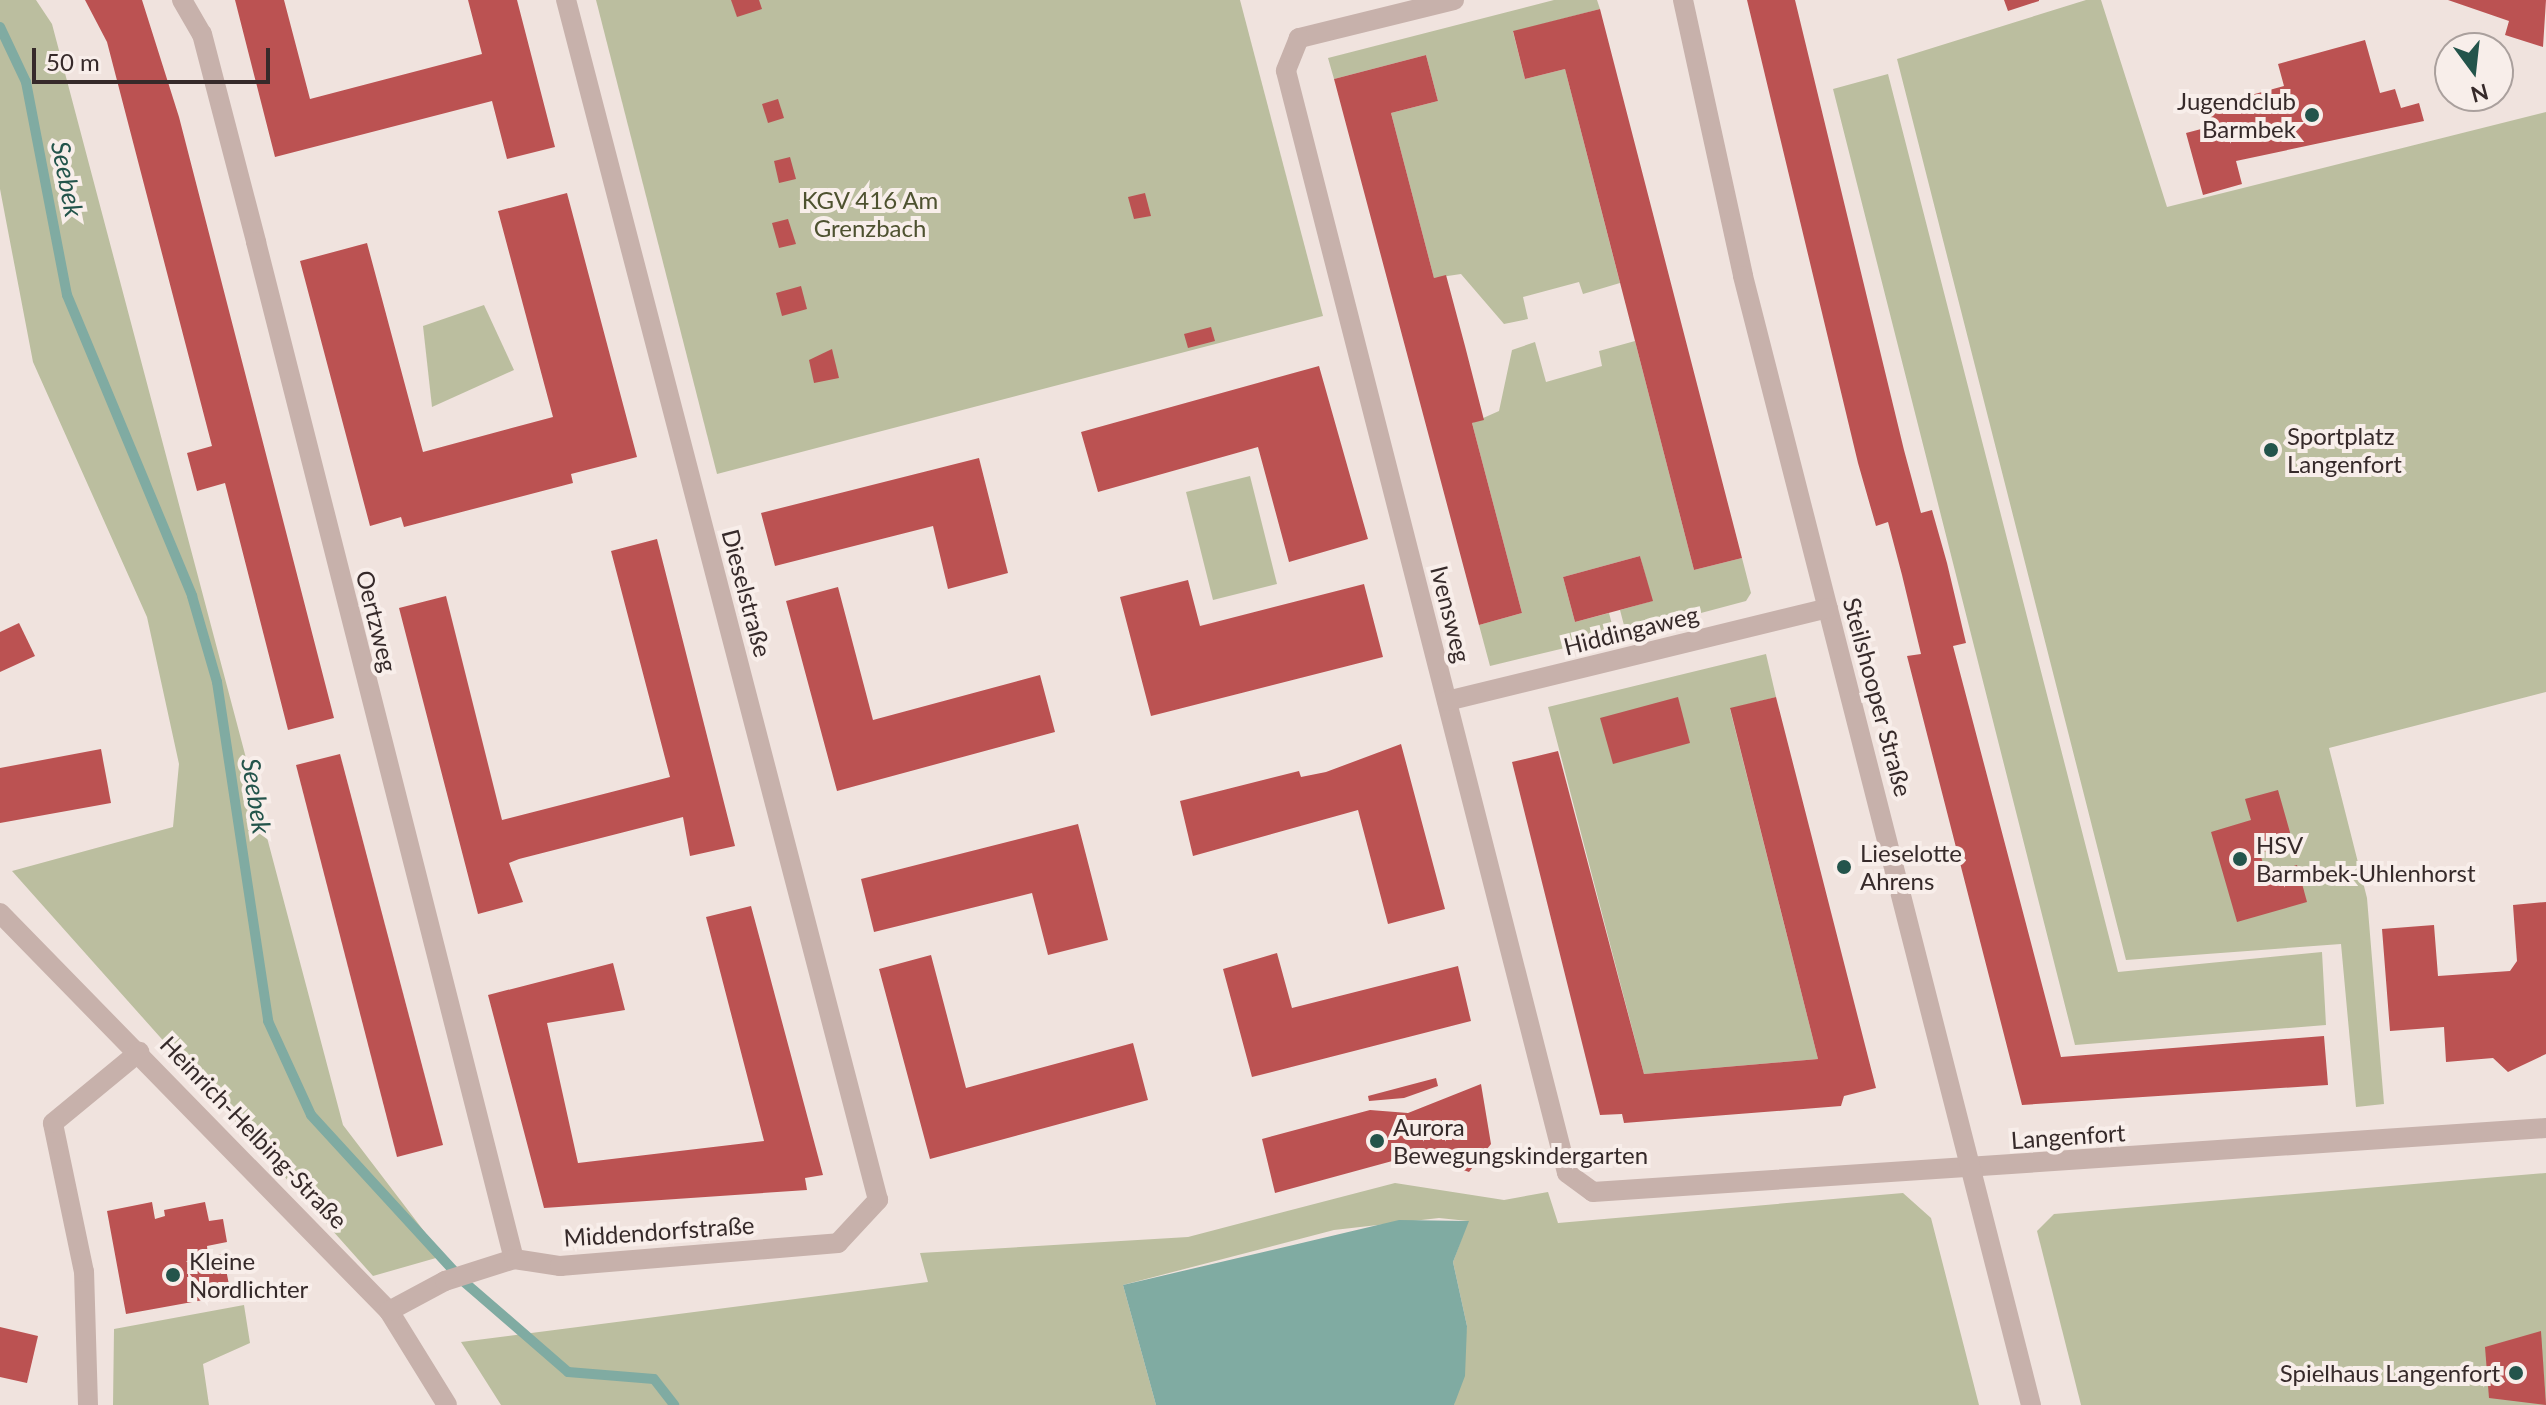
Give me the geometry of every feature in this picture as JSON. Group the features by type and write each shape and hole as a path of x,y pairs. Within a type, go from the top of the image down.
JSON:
{"street":[{"name":"Oertzweg","path":"182,0 202,34 514,1259"},
{"name":"Dieselstraße","path":"566,0 878,1200"},
{"name":"Ivensweg","path":"1454,0 1299,38 1286,71 1567,1173 1593,1192"},
{"name":"Steilshooper Straße","path":"1683,0 1743,276 2031,1405"},
{"name":"Hiddingaweg","path":"1447,701 1828,608"},
{"name":"Heinrich-Helbing-Straße","path":"0,913 389,1311 447,1405"},
{"path":"88,1405 84,1272 53,1123 139,1052"},
{"name":"Langenfort","path":"1593,1192 1972,1169 2546,1128"},
{"name":"Middendorfstraße","path":"389,1311 445,1281 514,1259 560,1266 838,1243 878,1200"}],"green space":[{"path":"0,0 36,0 52,24 343,1125 443,1256 373,1276 12,871 173,827 179,764 147,617 33,362 0,189"},
{"name":"KGV 416 Am Grenzbach","path":"596,0 1240,0 1323,316 717,474"},
{"path":"1554,0 1597,0 1600,9 1513,32 1525,79 1565,69 1620,283 1583,294 1579,282 1523,297 1528,319 1504,324 1461,274 1434,278 1391,113 1438,101 1426,55 1334,79 1328,58"},
{"name":"Sportplatz Langenfort","path":"2086,0 2101,0 2167,207 2546,112 2546,692 2329,748 2367,898 2384,1104 2356,1107 2341,944 2126,960 1897,59"},
{"path":"1888,74 2118,972 2322,952 2326,1025 2075,1045 1833,89"},
{"path":"484,305 514,370 432,407 423,326"},
{"path":"1635,341 1694,570 1742,558 1751,593 1746,601 1626,633 1620,610 1652,601 1640,556 1563,577 1575,622 1609,613 1615,636 1490,666 1479,625 1522,613 1472,423 1499,411 1512,350 1535,342 1546,382 1602,366 1599,351"},
{"path":"1250,476 1277,584 1213,600 1186,492"},
{"path":"1766,654 1776,697 1730,709 1818,1059 1644,1074 1548,707"},
{"path":"2546,1173 2546,1405 2081,1405 2037,1231 2054,1214"},
{"path":"1395,1183 1504,1200 1548,1192 1558,1223 1903,1193 1931,1218 1979,1405 1454,1405 1467,1326 1453,1262 1468,1221 1439,1218 1334,1230 1123,1285 1156,1405 501,1405 461,1342 928,1282 920,1253 1188,1237"},
{"path":"244,1305 250,1343 203,1364 209,1405 113,1405 114,1329"}],"water":[{"path":"1399,1220 1469,1221 1453,1262 1467,1326 1465,1376 1454,1405 1156,1405 1123,1285"}],"building":[{"path":"85,0 142,0 179,117 334,718 288,730 225,483 197,491 187,453 212,446 107,42"},
{"path":"235,0 284,0 310,99 482,54 468,0 517,0 555,147 507,159 492,101 275,157"},
{"path":"731,0 759,0 762,9 737,17"},
{"path":"1747,0 1795,0 1921,513 1932,510 1947,563 1966,643 1953,646 2061,1057 2324,1036 2328,1085 2022,1105 1907,656 1921,654 1902,575 1888,522 1876,526 1858,463"},
{"path":"2004,0 2039,0 2039,1 2008,11"},
{"path":"2448,0 2546,0 2543,47 2514,38 2514,32 2506,32 2509,21"},
{"path":"1600,9 1742,558 1694,570 1565,69 1525,79 1513,31"},
{"name":"Jugendclub Barmbek","path":"2365,40 2380,93 2395,89 2401,108 2419,103 2424,121 2236,161 2242,184 2203,195 2186,133 2205,128 2200,109 2284,86 2278,64"},
{"path":"1426,55 1438,101 1391,113 1434,278 1446,275 1465,346 1484,420 1472,423 1522,613 1479,625 1334,79"},
{"path":"778,99 784,118 768,123 762,104"},
{"path":"790,157 796,179 779,183 774,161"},
{"path":"567,193 637,457 571,474 573,483 404,527 401,517 370,526 300,261 367,243 423,452 553,417 498,211"},
{"path":"1145,193 1151,216 1134,219 1128,197"},
{"path":"788,219 796,244 779,248 772,223"},
{"path":"801,286 807,309 782,316 776,293"},
{"path":"1211,327 1215,341 1188,348 1184,334"},
{"path":"832,349 839,378 814,383 809,360"},
{"path":"1319,366 1368,539 1289,562 1258,447 1098,492 1081,432"},
{"path":"979,458 1008,573 948,589 933,526 775,566 761,513"},
{"path":"657,539 735,846 690,856 683,817 519,859 509,863 523,902 478,914 399,608 446,596 502,820 670,777 611,551"},
{"path":"1640,556 1653,601 1575,622 1563,577"},
{"path":"1188,580 1200,626 1364,584 1383,657 1151,716 1120,597"},
{"path":"838,587 873,720 1040,675 1055,732 837,791 786,601"},
{"path":"19,623 35,656 0,672 0,632"},
{"path":"1678,697 1690,743 1613,764 1600,718"},
{"path":"1776,697 1876,1088 1844,1096 1841,1106 1624,1123 1622,1114 1600,1115 1512,762 1558,751 1644,1074 1818,1059 1730,708"},
{"path":"1401,744 1445,909 1388,924 1358,810 1193,856 1180,801 1299,771 1301,777 1326,772"},
{"path":"101,749 111,803 0,823 0,768"},
{"path":"340,754 443,1145 397,1157 296,765"},
{"name":"HSV Barmbek-Uhlenhorst","path":"2278,790 2293,843 2260,853 2266,874 2297,865 2307,902 2237,922 2211,832 2251,820 2245,799"},
{"path":"1078,824 1108,940 1048,955 1032,893 874,932 861,879"},
{"path":"2546,902 2546,1054 2508,1072 2493,1058 2446,1062 2444,1027 2390,1031 2382,929 2434,925 2438,976 2510,971 2517,961 2513,905"},
{"path":"751,906 823,1175 805,1178 807,1190 544,1208 488,995 613,963 625,1010 547,1023 578,1163 764,1141 706,917"},
{"path":"1277,953 1292,1008 1458,966 1471,1021 1252,1077 1223,969"},
{"path":"931,955 966,1088 1133,1043 1148,1100 930,1159 879,969"},
{"path":"1436,1078 1438,1086 1404,1098 1369,1101 1368,1096"},
{"name":"Aurora Bewegungskindergarten","path":"1481,1084 1491,1144 1469,1172 1418,1154 1275,1193 1262,1139 1370,1110 1408,1113"},
{"name":"Kleine Nordlichter","path":"152,1202 155,1219 165,1216 164,1210 205,1202 209,1221 223,1219 227,1242 207,1246 208,1256 223,1254 231,1295 126,1314 107,1211"},
{"path":"0,1327 38,1336 27,1383 0,1377"},
{"name":"Spielhaus Langenfort","path":"2541,1331 2546,1405 2489,1398 2485,1347"}],"waterway":[{"name":"Seebek","path":"0,27 26,82 67,295 192,596 217,682 268,1021 311,1115 463,1281 568,1372 654,1379 674,1405"}],"place":[{"name":"Jugendclub Barmbek","path":"2312,115"},
{"name":"Sportplatz Langenfort","path":"2271,450"},
{"name":"HSV Barmbek-Uhlenhorst","path":"2240,859"},
{"name":"Lieselotte Ahrens","path":"1844,867"},
{"name":"Aurora Bewegungskindergarten","path":"1377,1141"},
{"name":"Kleine Nordlichter","path":"173,1275"},
{"name":"Spielhaus Langenfort","path":"2516,1373"}]}
